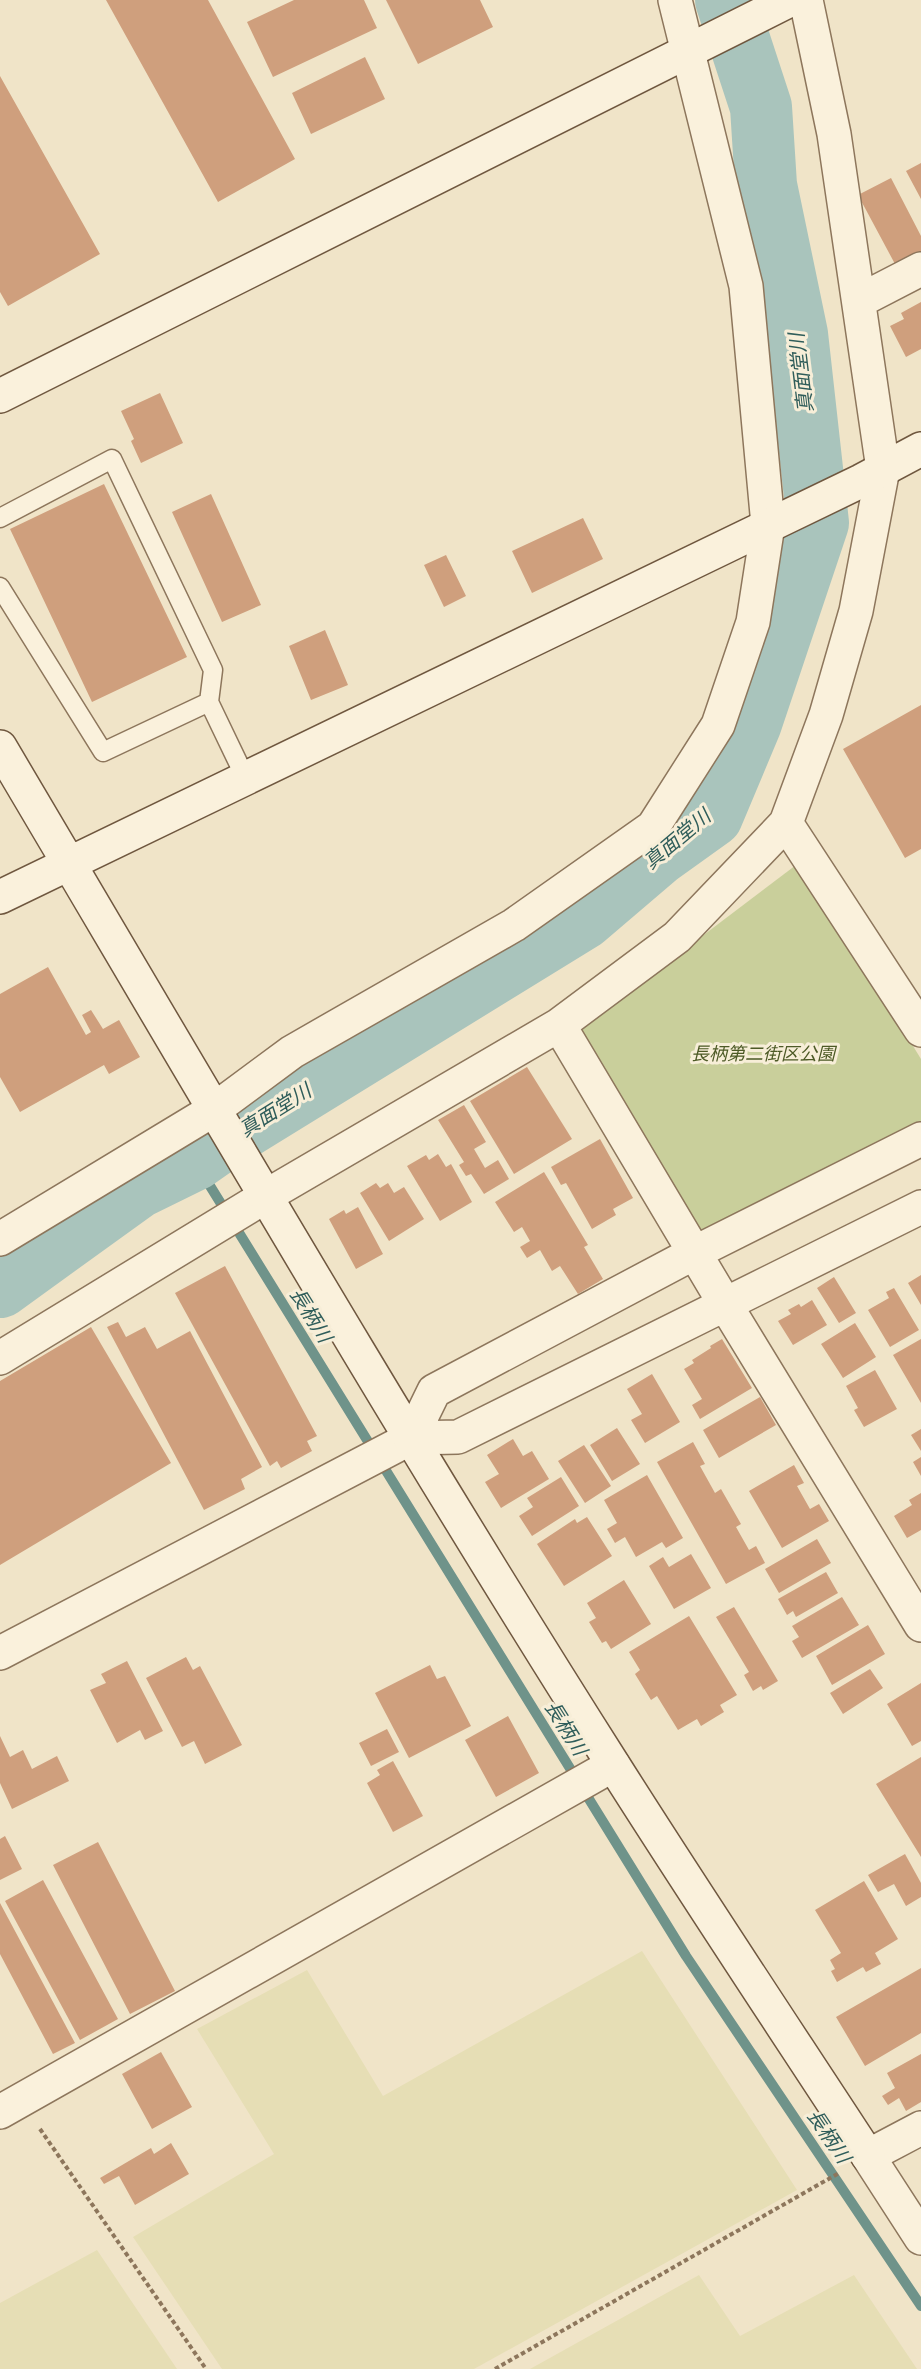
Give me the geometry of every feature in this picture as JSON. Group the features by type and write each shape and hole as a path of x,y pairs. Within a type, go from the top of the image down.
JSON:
{"street":[{"path":"0,1239 217,1114 292,1052 514,925 653,827 718,725 753,622 774,522 746,286 693,49 675,0"},
{"path":"0,1358 262,1189 559,1025 677,937 786,823 826,715 856,611 872,475 860,301 834,135 806,0"},
{"path":"0,396 782,4"},
{"path":"860,301 921,269"},
{"path":"0,897 872,475 921,449"},
{"path":"0,747 411,1438 614,1765 921,2238"},
{"path":"786,823 921,1030"},
{"path":"559,1025 725,1305 921,1625"},
{"path":"411,1438 434,1390 694,1253 921,1138"},
{"path":"0,1653 411,1438 458,1437 921,1207"},
{"path":"10,2106 614,1765"},
{"path":"868,2156 921,2128"}],"lane":[{"path":"0,518 112,459 213,670 209,702 246,779"},
{"path":"0,587 103,752 209,702"}],"path":[{"path":"10,2106 206,2369"},
{"path":"495,2369 868,2156"}],"shaded area":[{"path":"642,1951 797,2190 474,2369 222,2369 133,2237 274,2154 197,2029 307,1970 383,2096"},
{"path":"97,2250 177,2369 0,2369 0,2303"},
{"path":"699,2275 740,2336 854,2275 917,2369 530,2369"}],"green space":[{"name":"長柄第二街区公園","path":"800,862 921,1059 921,1122 700,1233 581,1028"}],"building":[{"path":"106,0 208,0 295,159 218,202"},
{"path":"294,0 364,0 377,28 273,77 247,22"},
{"path":"386,0 480,0 493,27 418,64"},
{"path":"365,57 385,99 311,134 292,93"},
{"path":"0,76 100,254 8,306 0,292"},
{"path":"921,163 921,199 906,171"},
{"path":"891,178 921,236 921,251 895,264 858,195"},
{"path":"921,302 921,349 906,357 890,326 904,319 901,313"},
{"path":"160,393 183,443 141,463 131,441 134,439 121,411"},
{"path":"104,484 187,657 92,702 10,529"},
{"path":"211,494 261,605 222,622 172,512"},
{"path":"583,518 603,559 532,593 512,551"},
{"path":"446,555 466,596 444,607 424,565"},
{"path":"325,630 348,685 311,700 289,646"},
{"path":"921,705 921,849 905,858 843,749"},
{"path":"48,967 86,1035 91,1032 82,1015 91,1010 103,1029 119,1020 140,1057 109,1074 104,1065 20,1112 0,1077 0,994"},
{"path":"527,1067 572,1139 514,1174 470,1101"},
{"path":"464,1105 486,1142 474,1149 485,1168 498,1160 509,1179 484,1194 471,1174 466,1176 459,1165 464,1162 438,1120"},
{"path":"600,1139 633,1198 613,1209 616,1215 592,1229 566,1183 561,1185 551,1167"},
{"path":"438,1154 446,1167 451,1164 472,1202 440,1221 407,1166 426,1155 429,1160"},
{"path":"544,1172 588,1245 584,1247 603,1279 578,1294 560,1266 552,1271 540,1250 527,1258 520,1247 530,1241 522,1227 514,1232 495,1202"},
{"path":"376,1183 380,1188 388,1183 394,1193 404,1187 424,1219 389,1241 360,1193"},
{"path":"358,1207 383,1254 356,1269 329,1219 344,1210 346,1214"},
{"path":"225,1266 317,1436 307,1441 312,1451 281,1468 277,1461 270,1466 175,1293"},
{"path":"921,1275 921,1305 908,1283"},
{"path":"834,1277 856,1313 839,1323 817,1288"},
{"path":"894,1288 919,1330 890,1347 868,1310 889,1298 886,1292"},
{"path":"812,1300 827,1325 793,1345 778,1321 791,1314 788,1310 799,1304 801,1307"},
{"path":"118,1322 126,1337 145,1327 157,1349 190,1331 262,1467 241,1479 245,1489 204,1510 107,1327"},
{"path":"855,1323 876,1357 843,1378 821,1344"},
{"path":"91,1327 171,1463 0,1565 0,1381"},
{"path":"722,1339 752,1388 700,1419 692,1405 702,1399 684,1369 694,1363 692,1360"},
{"path":"921,1339 921,1403 893,1355"},
{"path":"875,1370 897,1409 864,1427 854,1410 858,1408 846,1386"},
{"path":"652,1374 680,1422 645,1443 631,1420 642,1414 627,1389"},
{"path":"760,1397 776,1425 719,1458 703,1430"},
{"path":"617,1428 640,1464 612,1481 590,1445"},
{"path":"921,1429 921,1451 911,1435"},
{"path":"513,1439 523,1456 532,1451 549,1479 501,1508 485,1482 499,1474 487,1455"},
{"path":"693,1442 705,1464 700,1466 715,1493 721,1489 741,1524 736,1527 749,1550 756,1546 765,1563 726,1584 657,1462"},
{"path":"584,1445 611,1486 585,1503 558,1461"},
{"path":"921,1457 921,1476 913,1462"},
{"path":"794,1465 804,1483 797,1486 810,1509 819,1504 829,1521 782,1548 749,1491"},
{"path":"647,1475 683,1538 666,1548 662,1542 636,1557 625,1537 615,1543 607,1529 617,1523 604,1500"},
{"path":"561,1477 579,1506 532,1536 519,1516 533,1507 527,1498"},
{"path":"921,1493 921,1530 907,1538 894,1516 912,1505 909,1500"},
{"path":"587,1517 612,1556 564,1586 537,1544 575,1519 577,1523"},
{"path":"817,1539 831,1563 779,1593 765,1569"},
{"path":"691,1554 711,1588 674,1609 649,1566 663,1557 669,1567"},
{"path":"826,1572 838,1593 796,1617 793,1611 787,1615 778,1599"},
{"path":"624,1580 651,1624 611,1649 606,1641 602,1643 589,1622 596,1618 587,1603"},
{"path":"842,1597 859,1625 802,1658 792,1641 799,1637 792,1626"},
{"path":"734,1607 778,1681 763,1690 761,1686 753,1691 744,1675 749,1672 716,1617"},
{"path":"689,1616 737,1695 720,1705 724,1712 701,1726 697,1719 678,1730 657,1696 651,1700 635,1674 640,1670 629,1652"},
{"path":"868,1625 885,1654 832,1685 816,1656"},
{"path":"186,1657 193,1670 200,1666 242,1745 205,1764 194,1741 182,1747 146,1678"},
{"path":"127,1661 163,1731 145,1740 140,1730 117,1743 90,1690 106,1683 101,1674"},
{"path":"430,1665 437,1679 445,1676 471,1726 409,1758 375,1693"},
{"path":"870,1669 883,1688 843,1714 830,1693"},
{"path":"921,1683 921,1741 912,1746 887,1704"},
{"path":"508,1716 539,1773 496,1797 465,1740"},
{"path":"387,1729 399,1752 371,1766 359,1743"},
{"path":"0,1736 10,1757 23,1750 32,1769 57,1756 69,1781 12,1809 0,1783"},
{"path":"921,1757 921,1857 876,1784"},
{"path":"393,1761 423,1816 393,1832 367,1783 380,1775 377,1770"},
{"path":"5,1836 22,1869 0,1880 0,1839"},
{"path":"98,1842 175,1991 130,2014 53,1865"},
{"path":"905,1854 921,1883 921,1897 906,1906 894,1884 878,1892 868,1875"},
{"path":"43,1880 118,2019 80,2040 5,1901"},
{"path":"864,1881 898,1939 875,1953 881,1964 866,1972 863,1967 837,1982 831,1971 835,1969 830,1960 841,1953 815,1910"},
{"path":"0,1903 75,2043 53,2054 0,1954"},
{"path":"921,1968 921,2033 865,2066 836,2017"},
{"path":"161,2052 192,2107 152,2129 122,2074"},
{"path":"921,2054 921,2102 906,2111 899,2098 888,2105 882,2096 895,2088 887,2073"},
{"path":"171,2143 189,2174 135,2205 119,2176 104,2184 100,2178 151,2148 154,2154"}],"waterway":[{"name":"真面堂川","path":"0,1287 137,1188 194,1160 584,918 659,854 712,816 751,723 818,523 797,334 766,185 761,107 726,0"},
{"name":"長柄川","path":"194,1160 686,1956 921,2306"}]}
